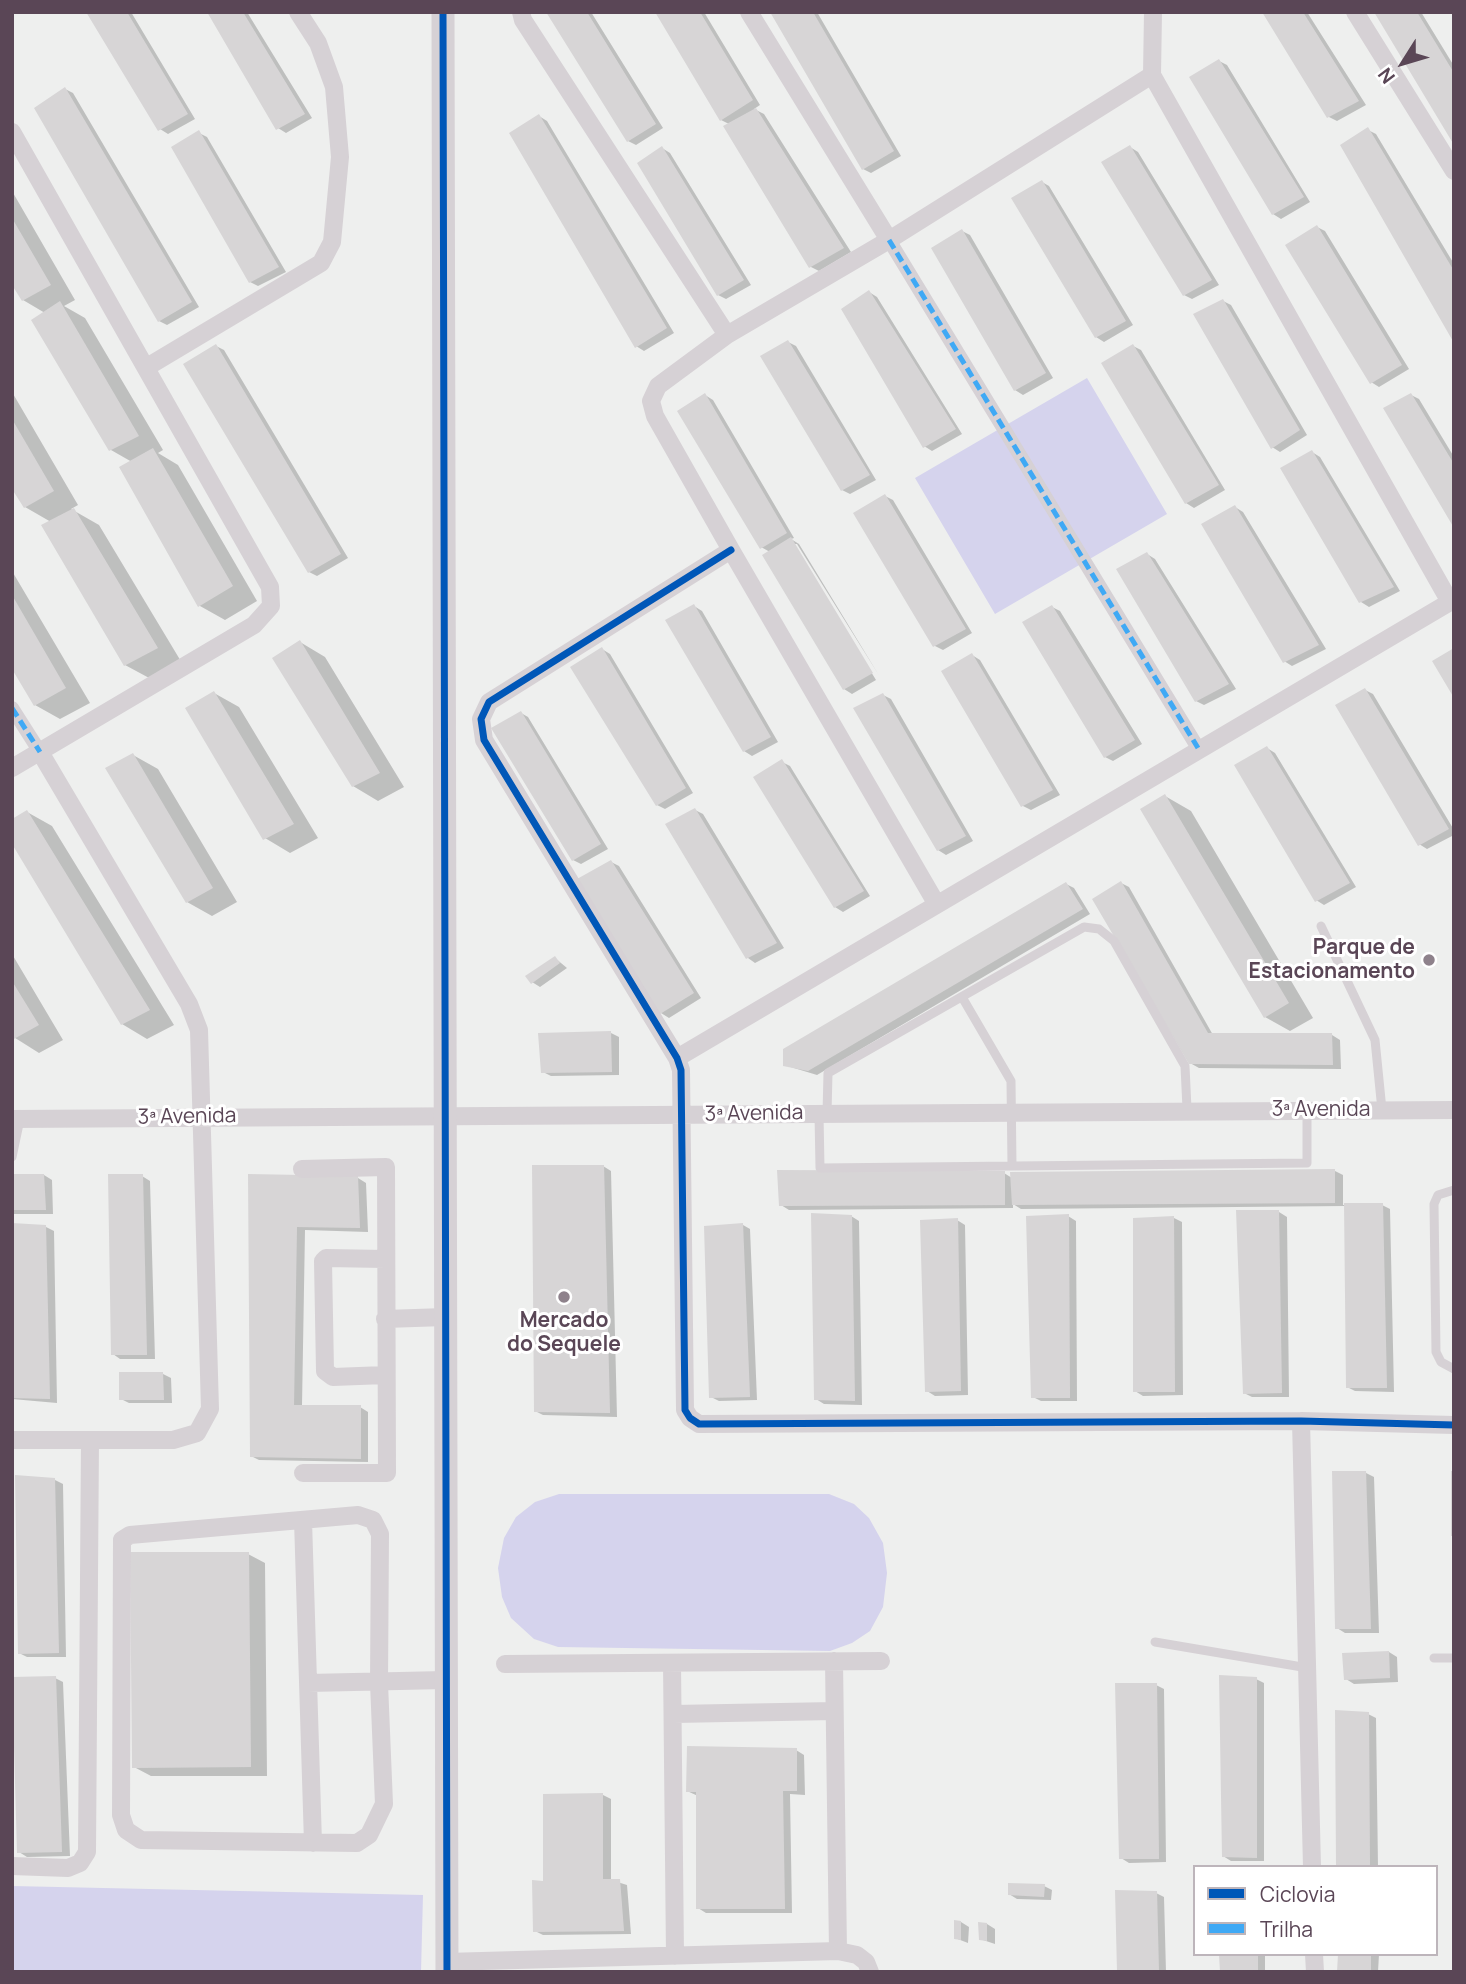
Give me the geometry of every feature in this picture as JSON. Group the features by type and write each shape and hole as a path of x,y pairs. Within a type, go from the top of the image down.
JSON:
{"street":[{"path":"147,367 320,263 332,242 340,158 334,87 318,43 298,12"},
{"path":"443,12 446,1967 524,1966 675,1956 838,1951 857,1955 866,1962 870,1972"},
{"path":"521,12 523,20 727,335"},
{"path":"749,12 1198,748"},
{"path":"677,1058 1198,748 1452,601 1152,75 1153,12"},
{"path":"1355,12 1454,171"},
{"path":"936,903 730,550 655,416 651,401 658,386 727,335 889,240 1152,75"},
{"path":"12,132 270,587 271,606 254,625 12,768"},
{"path":"730,550 489,702 481,719 484,740 677,1058 681,1070 685,1410 699,1424 1301,1421 1454,1425"},
{"path":"12,708 189,1004 199,1030 210,1409 197,1433 173,1440 12,1440"},
{"name":"3ª Avenida","path":"16,1119 1454,1110"},
{"path":"302,1169 386,1167 387,1473 303,1474"},
{"path":"385,1259 326,1258 323,1261 325,1371 332,1377 385,1375"},
{"path":"385,1319 445,1317"},
{"path":"1301,1421 1312,1865"},
{"path":"12,1866 68,1868 80,1863 87,1852 90,1440"},
{"path":"358,1515 373,1520 380,1534 379,1683 384,1804 379,1821 369,1835 357,1843 141,1840 126,1830 121,1815 122,1540 130,1535 303,1520 358,1515"},
{"path":"303,1520 313,1843"},
{"path":"834,1661 838,1951"},
{"path":"505,1664 881,1661"},
{"path":"672,1663 675,1956"},
{"path":"308,1683 445,1680"},
{"path":"674,1714 834,1711"}],"lane":[{"path":"1321,926 1375,1040 1382,1110"},
{"path":"1188,1110 1185,1066 1114,941 1099,929 1084,927 828,1073 820,1168 1307,1163 1307,1111"},
{"path":"962,997 1011,1081 1012,1166"},
{"path":"12,1157 16,1119"},
{"path":"1454,1190 1438,1195 1434,1204 1436,1352 1441,1362 1454,1369"},
{"path":"1155,1642 1308,1668"},
{"path":"1434,1658 1454,1658"}],"shaded area":[{"path":"1087,378 1167,514 995,614 915,478"},
{"path":"559,1494 829,1494 854,1504 869,1518 883,1543 887,1573 883,1607 870,1631 852,1643 830,1651 558,1647 534,1639 511,1618 502,1597 498,1568 504,1538 516,1517 535,1502"},
{"path":"12,1886 423,1895 421,1972 12,1972"}],"building":[{"path":"86,12 127,12 188,114 158,131"},
{"path":"207,12 243,12 305,114 276,130"},
{"path":"546,12 587,12 656,124 627,142"},
{"path":"655,12 700,12 753,100 720,121"},
{"path":"770,12 813,12 894,151 862,170"},
{"path":"1262,12 1303,12 1359,101 1327,118"},
{"path":"1374,12 1417,12 1454,73 1454,145"},
{"path":"1219,59 1304,197 1272,215 1189,77"},
{"path":"65,87 192,302 158,322 34,108"},
{"path":"756,108 844,248 809,268 723,126"},
{"path":"539,114 667,328 635,348 509,133"},
{"path":"1368,127 1454,271 1454,343 1340,145"},
{"path":"199,130 279,267 249,283 171,147"},
{"path":"1130,145 1212,280 1183,296 1101,162"},
{"path":"662,146 744,280 717,296 637,163"},
{"path":"1042,180 1126,321 1095,338 1011,198"},
{"path":"12,218 51,285 22,301 12,285"},
{"path":"1317,225 1402,365 1370,384 1285,245"},
{"path":"962,229 1046,373 1014,391 931,248"},
{"path":"869,290 956,429 923,448 841,309"},
{"path":"1223,299 1300,430 1271,449 1193,314"},
{"path":"60,301 139,436 109,451 31,320"},
{"path":"788,340 870,475 841,491 760,356"},
{"path":"216,344 341,554 308,573 183,364"},
{"path":"1133,344 1219,485 1185,504 1101,363"},
{"path":"705,393 787,533 760,549 677,411"},
{"path":"1411,393 1454,464 1454,528 1383,408"},
{"path":"12,419 54,491 24,508 12,489"},
{"path":"153,448 233,586 198,607 119,467"},
{"path":"1312,450 1394,587 1359,603 1280,468"},
{"path":"885,494 966,629 933,647 853,513"},
{"path":"1235,505 1319,645 1283,663 1201,524"},
{"path":"74,508 158,648 124,666 41,525"},
{"path":"791,537 873,673 843,690 762,555"},
{"path":"1147,552 1229,684 1195,702 1116,569"},
{"path":"12,595 66,688 34,706 12,669"},
{"path":"694,604 771,737 743,752 665,620"},
{"path":"1052,605 1135,740 1104,758 1022,622"},
{"path":"300,640 380,773 352,787 272,658"},
{"path":"602,647 686,788 656,806 570,667"},
{"path":"1454,648 1454,698 1432,661"},
{"path":"972,653 1053,790 1021,807 941,671"},
{"path":"1365,688 1449,829 1418,846 1335,705"},
{"path":"214,691 294,824 263,840 185,708"},
{"path":"883,693 966,836 937,851 853,708"},
{"path":"521,711 601,844 572,861 491,728"},
{"path":"1267,746 1350,883 1315,902 1234,765"},
{"path":"133,753 213,888 186,903 105,768"},
{"path":"782,759 864,891 834,908 753,777"},
{"path":"1165,794 1289,1003 1264,1018 1140,809"},
{"path":"695,808 777,943 746,959 665,824"},
{"path":"27,810 150,1010 121,1025 12,844 12,819"},
{"path":"611,860 694,993 660,1014 577,879"},
{"path":"1121,881 1208,1033 1332,1033 1333,1065 1189,1064 1092,899"},
{"path":"1066,882 1083,909 808,1071 783,1066 783,1049"},
{"path":"555,956 560,963 531,984 525,976"},
{"path":"12,981 39,1025 12,1040"},
{"path":"611,1031 612,1072 541,1073 538,1033"},
{"path":"532,1165 604,1165 610,1413 534,1412"},
{"path":"1335,1169 1335,1203 1012,1205 1010,1172"},
{"path":"777,1170 1005,1171 1005,1205 779,1206"},
{"path":"12,1174 44,1174 46,1210 12,1210"},
{"path":"108,1174 143,1174 147,1355 111,1355"},
{"path":"248,1174 358,1176 360,1228 297,1227 294,1405 361,1405 361,1459 250,1457"},
{"path":"1344,1203 1383,1203 1387,1388 1346,1388"},
{"path":"1236,1210 1279,1210 1282,1393 1243,1394"},
{"path":"811,1213 852,1215 855,1401 814,1400"},
{"path":"1069,1214 1070,1398 1031,1398 1026,1216"},
{"path":"1174,1216 1175,1392 1133,1392 1133,1218"},
{"path":"958,1218 961,1391 925,1392 920,1220"},
{"path":"12,1223 46,1225 50,1399 12,1398"},
{"path":"743,1223 750,1397 709,1398 704,1226"},
{"path":"119,1372 163,1372 164,1400 119,1400"},
{"path":"1332,1471 1366,1471 1371,1629 1335,1629"},
{"path":"1451,1471 1454,1471 1454,1536 1451,1536"},
{"path":"15,1475 55,1478 59,1653 18,1654"},
{"path":"130,1552 249,1552 251,1767 132,1768"},
{"path":"1389,1651 1390,1678 1344,1680 1342,1653"},
{"path":"1219,1675 1257,1677 1257,1858 1222,1857"},
{"path":"56,1676 62,1852 17,1853 12,1677"},
{"path":"1115,1683 1157,1683 1159,1859 1119,1859"},
{"path":"1335,1710 1369,1712 1370,1865 1336,1865"},
{"path":"687,1746 797,1748 797,1791 783,1791 785,1909 696,1909 696,1792 686,1792"},
{"path":"603,1793 603,1879 620,1879 624,1931 533,1932 532,1880 543,1881 543,1794"},
{"path":"1008,1883 1045,1884 1044,1897 1008,1895"},
{"path":"1115,1890 1157,1891 1159,1972 1117,1972"},
{"path":"954,1920 961,1921 961,1940 954,1939"},
{"path":"978,1922 987,1923 987,1941 979,1940"},
{"path":"1219,1956 1258,1956 1258,1972 1220,1972"},
{"path":"1338,1956 1371,1956 1371,1972 1337,1972"}],"marked path":[{"path":"889,240 1198,748"},
{"path":"12,708 40,752"}],"cycle path":[{"path":"443,12 447,1972"},
{"path":"731,550 489,702 481,719 484,740 677,1058 681,1070 685,1410 690,1418 699,1424 1301,1421 1454,1425"}],"place":[{"name":"Parque de Estacionamento","path":"1429,960"},
{"name":"Mercado do Sequele","path":"564,1297"}]}
